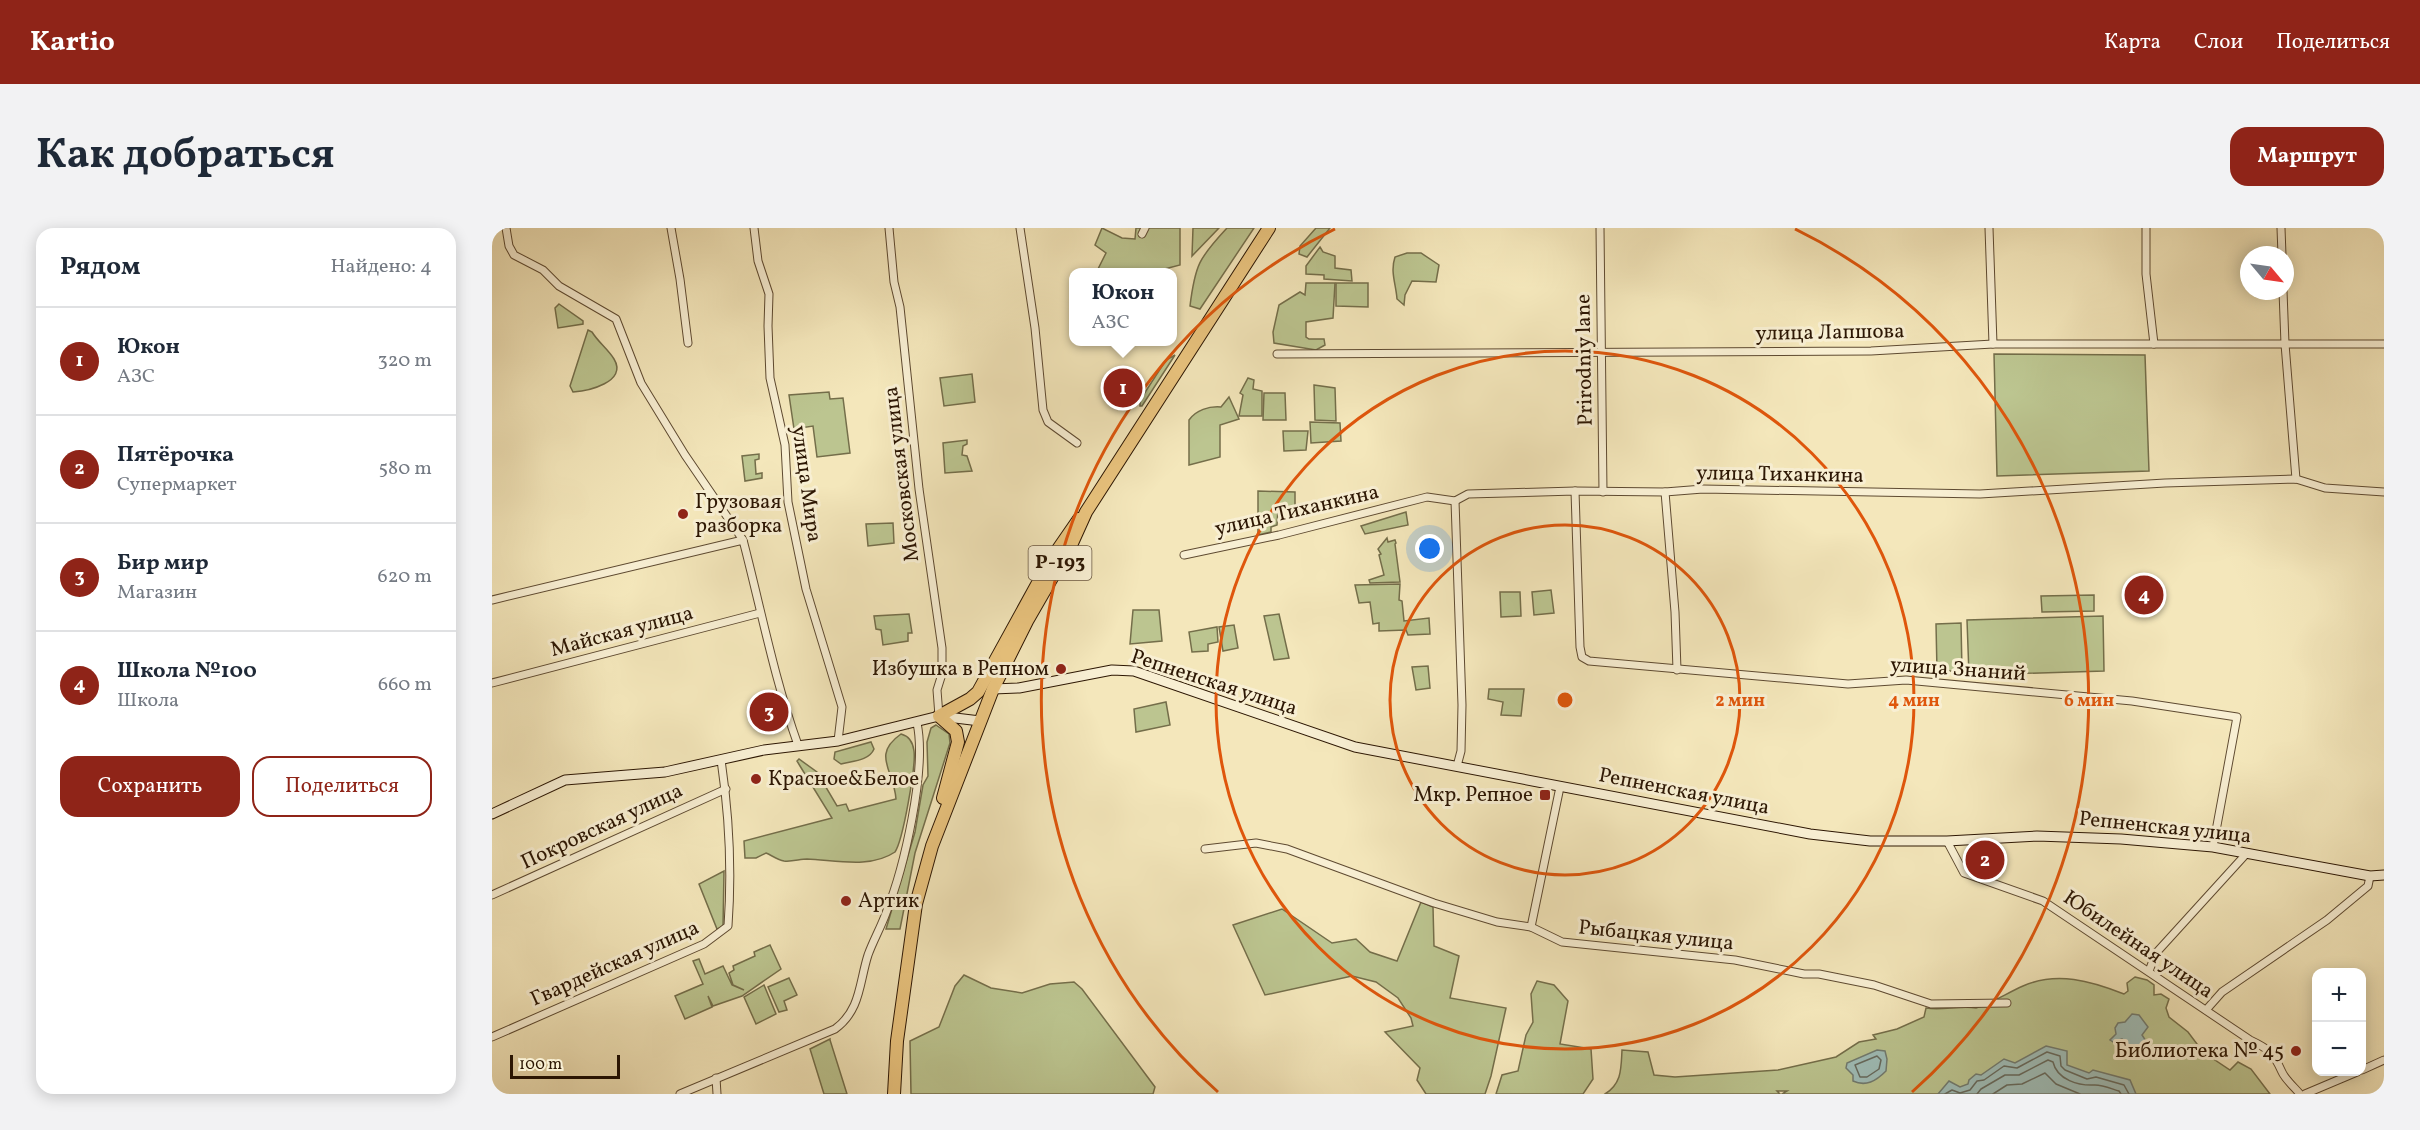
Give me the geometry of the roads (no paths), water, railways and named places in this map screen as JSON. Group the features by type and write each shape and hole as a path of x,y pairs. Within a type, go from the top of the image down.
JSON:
{"highway":[{"name":"Р-193","path":"894,1094 897,1041 916,904 932,846 993,689 1027,621 1072,543 1086,512 1269,228"},
{"path":"932,846 958,742 956,731 939,716 978,692 1050,561 1073,525 1086,512"}],"street":[{"path":"506,228 509,246 514,255 543,270 564,290 616,319 641,383 685,455 743,540 760,614 798,745"},
{"path":"671,228 688,343"},
{"name":"улица Мира","path":"754,228 758,261 769,294 770,378 785,445 788,502 806,589 842,707 838,741"},
{"name":"Московская улица","path":"889,228 894,282 900,307 919,489 942,648 942,674 937,690 939,716"},
{"path":"1020,228 1035,328 1043,410 1048,422 1077,443"},
{"name":"Prirodniy lane","path":"1600,228 1603,492"},
{"path":"1989,228 1993,344"},
{"path":"2146,228 2146,274 2154,344"},
{"path":"2281,228 2282,246"},
{"path":"2283,300 2296,480"},
{"name":"улица Лапшова","path":"1277,354 1871,351 1993,344 2384,344"},
{"name":"улица Тиханкина","path":"1184,555 1279,535 1427,496 1455,501 1468,494 1575,491 1665,492 1703,489 1980,494 2165,483 2296,480 2325,488 2384,492"},
{"name":"улица Знаний","path":"1575,491 1578,623 1582,657 1596,663 1848,684 1906,680 2132,701 2237,717 2213,847"},
{"path":"1665,492 1675,612 1677,670"},
{"path":"1455,501 1462,705 1461,751 1457,766"},
{"path":"492,600 743,540"},
{"name":"Майская улица","path":"492,683 760,614"},
{"name":"Репненская улица","path":"993,689 1020,688 1112,670 1134,671 1355,747 1810,834 1870,841 1947,841 2037,836 2121,839 2213,847 2369,881 2384,875"},
{"path":"492,814 565,780 665,772 764,750 838,741 939,716 980,721"},
{"path":"680,1094 835,1029 850,1015 856,1003 868,956 892,894 907,838 920,761 920,737 917,723"},
{"name":"Гвардейская улица","path":"492,1037 704,944 728,926 729,869 726,789 721,760"},
{"path":"1531,927 1560,787"},
{"name":"Покровская улица","path":"492,896 726,789"},
{"name":"Юбилейная улица","path":"1947,841 1964,873 2043,902 2250,1040 2269,1049 2281,1065 2282,1072 2302,1094"},
{"name":"Рыбацкая улица","path":"1205,849 1256,843 1287,849 1434,903 1497,922 1531,927 1562,942 1735,960 1804,974 1819,974 1874,985 1931,1004 2007,1003"},
{"path":"2149,971 2156,953 2247,853"},
{"path":"2206,1010 2222,992 2327,920 2369,881"},
{"path":"2366,1068 2384,1060"},
{"path":"2302,1094 2345,1076"},
{"path":"716,1078 717,1094"}],"water":[{"path":"2132,1014 2139,1015 2148,1027 2142,1035 2146,1041 2143,1047 2126,1050 2122,1039 2113,1042 2110,1040 2116,1034 2115,1028 2118,1023 2125,1022"},
{"path":"2046,1046 2067,1051 2067,1065 2089,1073 2093,1070 2130,1080 2136,1094 1938,1094 1949,1081 1960,1087 1968,1084 1976,1074 1981,1075 2004,1059 2015,1063"},
{"path":"1877,1050 1885,1051 1886,1071 1871,1082 1853,1081 1853,1075 1846,1068 1847,1063"}],"place":[{"name":"Юкон","path":"1123,388"},
{"name":"Грузовая разборка","path":"683,514"},
{"name":"Школа №100","path":"2144,595"},
{"name":"Избушка в Репном","path":"1061,669"},
{"name":"Бир мир","path":"769,712"},
{"name":"Красное&Белое","path":"756,779"},
{"name":"Мкр. Репное","path":"1545,795"},
{"name":"Пятёрочка","path":"1985,860"},
{"name":"Артик","path":"846,901"},
{"name":"Библиотека № 45","path":"2296,1051"}]}
